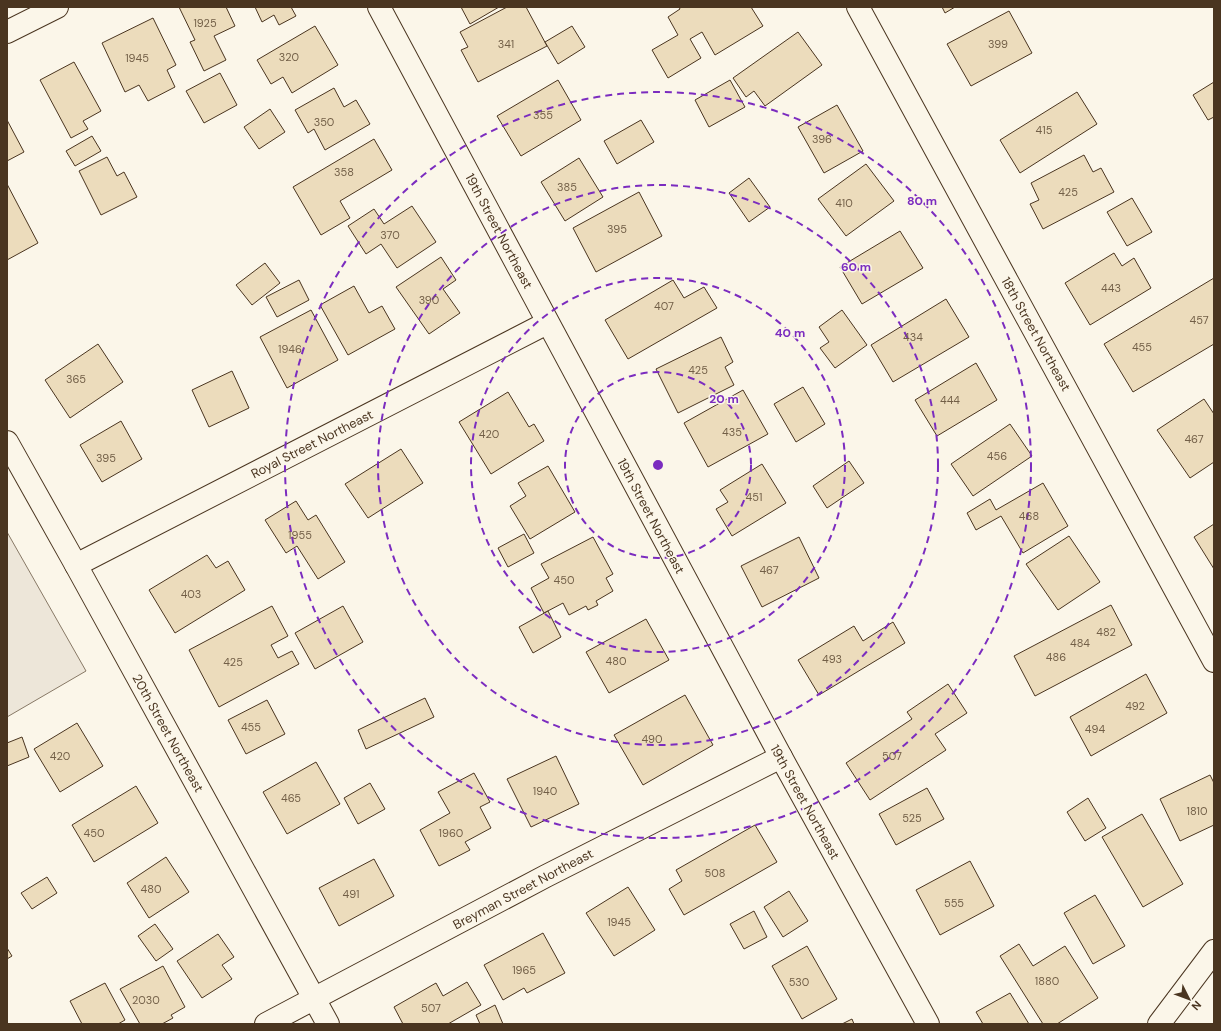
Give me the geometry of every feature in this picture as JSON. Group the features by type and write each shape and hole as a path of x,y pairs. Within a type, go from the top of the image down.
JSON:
{"street":[{"path":"7,32 58,7"},
{"name":"19th Street Northeast","path":"379,7 547,323 781,757 928,1024"},
{"name":"18th Street Northeast","path":"858,7 1214,660"},
{"name":"Royal Street Northeast","path":"76,565 547,323"},
{"name":"20th Street Northeast","path":"7,442 328,1024"},
{"name":"Breyman Street Northeast","path":"266,1024 314,1000 546,876 781,757"},
{"path":"1159,1024 1214,951"}],"shaded area":[{"path":"7,532 86,671 7,717"}],"building":[{"path":"179,7 226,7 235,26 214,36 226,60 204,71 190,42 195,40"},
{"path":"255,7 291,7 296,16 279,25 274,15 262,22"},
{"path":"461,7 499,7 470,24"},
{"path":"507,7 526,7 547,46 478,82 461,50 468,47 460,32"},
{"path":"679,7 751,7 763,26 715,55 702,32 690,39 701,58 668,78 652,50 678,35 668,17 680,9"},
{"path":"942,7 955,7 945,13"},
{"path":"1009,11 1032,53 971,86 947,44"},
{"path":"153,18 176,65 167,70 175,87 148,101 139,85 125,92 102,43"},
{"path":"315,26 338,65 292,93 283,77 271,84 257,60"},
{"path":"572,26 585,47 558,64 545,42"},
{"path":"798,32 822,65 765,106 754,91 746,97 733,78"},
{"path":"74,62 101,111 83,121 88,129 71,138 40,80"},
{"path":"220,73 237,105 204,123 186,91"},
{"path":"558,80 581,120 521,156 497,116"},
{"path":"730,80 745,107 709,127 695,100"},
{"path":"1214,82 1214,117 1208,120 1193,95"},
{"path":"334,88 344,107 356,100 370,124 325,150 314,129 308,133 295,110"},
{"path":"1077,92 1097,124 1020,173 1000,140"},
{"path":"837,105 863,151 824,173 798,127"},
{"path":"270,109 285,132 259,149 244,127"},
{"path":"7,120 24,152 7,161"},
{"path":"641,120 654,142 617,164 604,141"},
{"path":"92,136 101,151 75,166 66,151"},
{"path":"374,139 392,170 340,201 350,218 321,235 293,187"},
{"path":"1084,155 1093,172 1101,168 1114,192 1043,229 1030,204 1039,200 1031,183"},
{"path":"107,157 117,176 124,172 137,197 101,215 79,171"},
{"path":"579,158 603,197 565,221 541,182"},
{"path":"866,164 894,201 846,236 818,199"},
{"path":"749,178 770,207 749,222 729,193"},
{"path":"7,184 38,243 7,260"},
{"path":"639,192 662,236 596,272 573,228"},
{"path":"1132,198 1152,232 1127,246 1107,212"},
{"path":"412,206 436,242 397,268 381,244 366,254 348,226 374,209 384,224"},
{"path":"900,231 923,268 862,304 840,267"},
{"path":"1114,253 1122,266 1134,258 1151,288 1090,325 1065,283"},
{"path":"441,257 456,280 443,289 460,313 429,334 396,287"},
{"path":"265,263 280,283 252,305 236,285"},
{"path":"1214,278 1214,344 1133,392 1104,344"},
{"path":"299,280 309,300 277,317 266,297"},
{"path":"673,280 684,298 704,287 717,308 628,359 605,320"},
{"path":"354,286 369,313 382,306 395,329 348,355 320,305"},
{"path":"946,299 969,337 893,382 871,345"},
{"path":"311,310 338,360 287,388 260,337"},
{"path":"842,310 867,345 835,368 820,348 829,342 819,327"},
{"path":"721,337 733,362 725,367 734,385 678,413 656,369"},
{"path":"98,344 123,382 70,418 45,380"},
{"path":"976,363 997,400 937,436 915,400"},
{"path":"232,371 249,408 209,427 192,390"},
{"path":"803,387 825,424 796,442 774,404"},
{"path":"743,390 768,434 708,467 684,423"},
{"path":"508,392 529,427 534,424 544,441 491,474 459,422"},
{"path":"1204,399 1214,414 1214,462 1190,478 1157,430"},
{"path":"121,421 142,459 102,482 80,445"},
{"path":"1010,424 1032,456 973,496 951,464"},
{"path":"401,449 423,483 368,518 345,484"},
{"path":"849,461 864,483 827,508 813,486"},
{"path":"762,464 786,503 732,536 716,509 728,502 720,490"},
{"path":"548,466 575,512 530,539 510,506 526,496 518,483"},
{"path":"1043,483 1068,526 1023,553 1001,516 976,530 967,513 990,499 996,510"},
{"path":"296,501 308,520 316,515 345,562 318,579 297,546 286,553 265,520"},
{"path":"1214,524 1214,569 1194,537"},
{"path":"524,534 534,553 508,567 498,548"},
{"path":"1069,536 1100,582 1058,610 1026,564"},
{"path":"593,537 613,574 606,578 613,591 596,601 598,605 588,610 586,606 569,615 563,603 544,613 531,588 549,578 541,564"},
{"path":"799,537 819,578 762,607 741,566"},
{"path":"207,555 216,568 228,561 245,590 175,633 149,590"},
{"path":"1111,605 1132,645 1035,696 1014,656"},
{"path":"272,606 288,636 271,645 278,658 292,651 299,664 219,707 189,650"},
{"path":"343,606 363,642 315,669 295,633"},
{"path":"548,611 561,637 533,653 519,627"},
{"path":"646,619 669,660 609,693 586,652"},
{"path":"893,622 905,643 819,695 798,660 854,626 863,641"},
{"path":"1146,674 1167,713 1091,756 1070,717"},
{"path":"948,684 967,713 935,734 946,750 870,800 846,763 912,719 907,712"},
{"path":"685,695 713,745 643,785 614,735"},
{"path":"425,698 434,717 366,749 358,730"},
{"path":"267,700 285,734 246,754 228,720"},
{"path":"77,723 103,766 60,792 34,749"},
{"path":"22,737 29,757 7,766 7,743"},
{"path":"556,756 579,804 531,827 507,779"},
{"path":"316,762 340,804 287,834 263,792"},
{"path":"474,773 490,802 480,807 491,828 465,842 470,850 439,866 420,830 450,813 438,792"},
{"path":"1210,775 1214,783 1214,825 1180,841 1160,799"},
{"path":"370,783 385,809 358,824 344,798"},
{"path":"136,786 158,823 94,862 72,825"},
{"path":"927,788 944,819 896,845 879,814"},
{"path":"1088,798 1106,828 1085,841 1067,812"},
{"path":"1142,814 1183,884 1143,907 1102,837"},
{"path":"755,825 777,862 684,915 669,889 682,881 676,870"},
{"path":"166,857 189,892 149,918 127,883"},
{"path":"374,859 394,896 339,926 319,888"},
{"path":"970,861 994,906 940,935 916,890"},
{"path":"47,877 57,893 32,909 21,893"},
{"path":"628,887 655,930 614,956 586,913"},
{"path":"789,891 808,921 783,937 764,907"},
{"path":"1095,895 1125,946 1093,964 1064,913"},
{"path":"754,911 767,937 744,949 730,924"},
{"path":"155,924 173,949 156,961 138,936"},
{"path":"543,933 565,973 527,993 524,988 503,1000 484,965"},
{"path":"218,934 234,957 222,965 232,979 202,998 177,961"},
{"path":"1019,944 1033,966 1065,946 1098,998 1057,1024 1043,1024 1000,956"},
{"path":"807,946 837,999 802,1019 772,966"},
{"path":"7,948 12,956 7,959"},
{"path":"163,966 185,1007 171,1015 173,1018 162,1024 140,1024 120,989"},
{"path":"467,982 481,1005 448,1024 403,1024 394,1007 436,983 443,996"},
{"path":"105,983 125,1020 118,1024 82,1024 70,1001"},
{"path":"1010,993 1029,1024 983,1024 976,1012"},
{"path":"495,1005 503,1024 480,1024 476,1015"},
{"path":"852,1019 854,1024 842,1024"}]}
